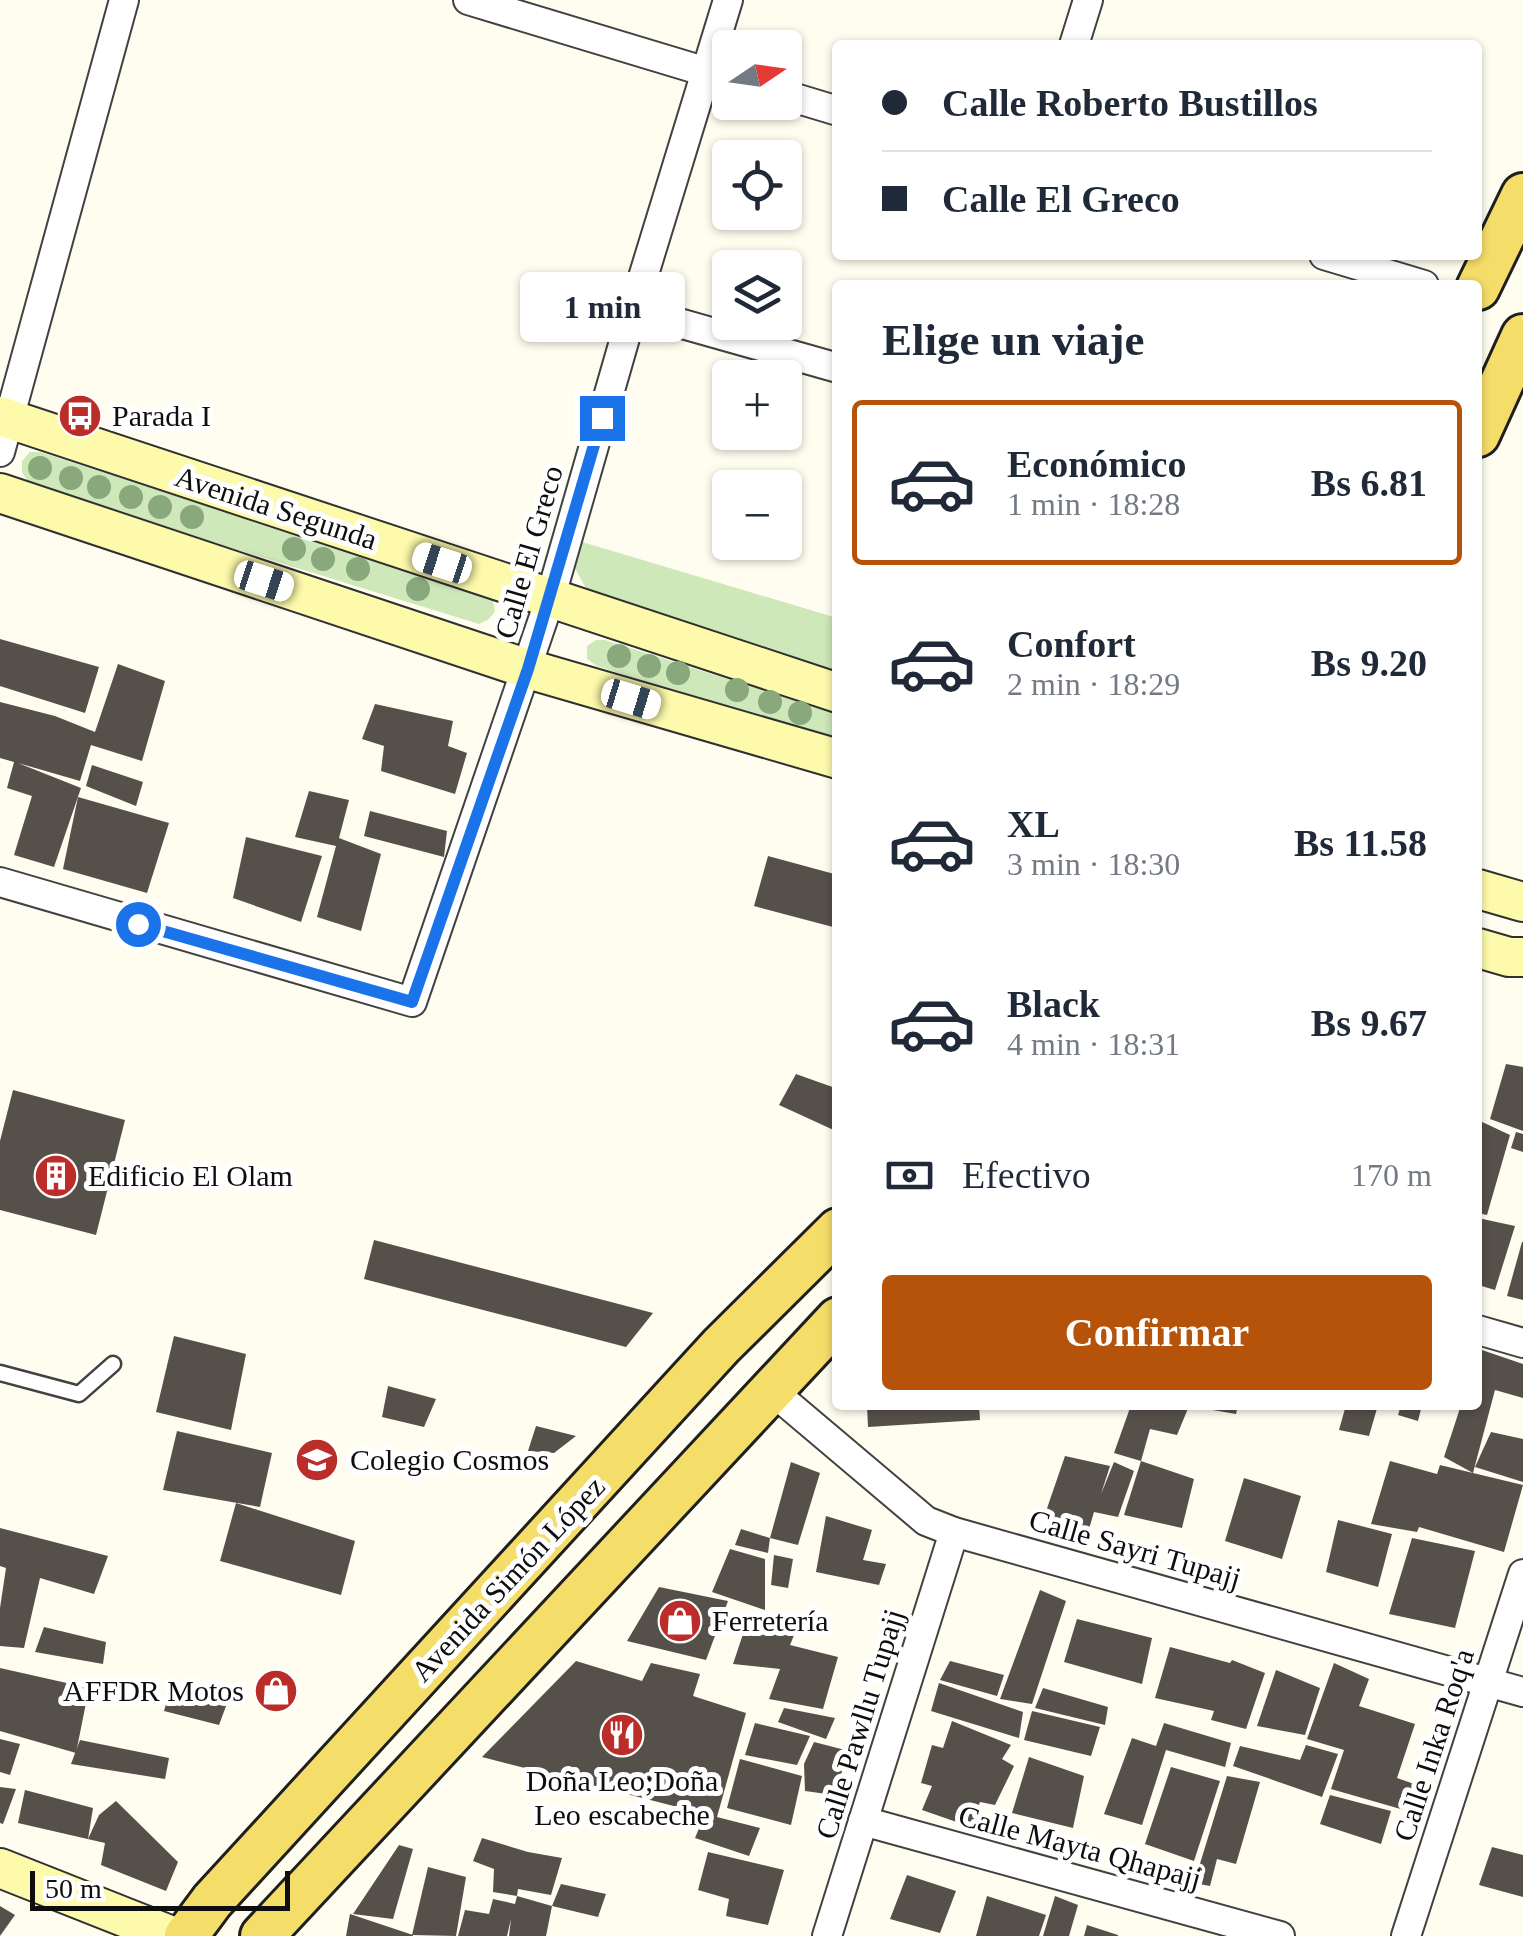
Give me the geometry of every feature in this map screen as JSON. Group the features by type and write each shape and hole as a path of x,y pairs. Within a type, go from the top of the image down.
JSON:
{"main road":[{"path":"1482,280 1523,196"},
{"path":"1482,426 1523,336"},
{"name":"Avenida Segunda","path":"3,429 832,691"},
{"path":"0,493 528,669 832,757"},
{"path":"1482,890 1523,902"},
{"path":"1482,949 1523,957"},
{"name":"Avenida Simón López","path":"186,1936 212,1901 722,1346 832,1236"},
{"path":"262,1936 832,1326"},
{"path":"0,1868 172,1936"}],"street":[{"path":"3,429 124,0"},
{"path":"468,0 712,74"},
{"name":"Calle El Greco","path":"724,30 728,0"},
{"path":"1076,40 1088,0"},
{"name":"Calle El Greco","path":"0,882 412,1002 528,669 633,310 712,93"},
{"path":"802,100 832,109"},
{"path":"1341,260 1407,280"},
{"path":"633,310 832,366"},
{"path":"1482,1331 1523,1344"},
{"name":"Calle Sayri Tupajj","path":"772,1390 926,1521 1523,1692"},
{"name":"Calle Pawllu Tupajj","path":"827,1936 954,1532"},
{"name":"Calle Inka Roq'a","path":"1406,1936 1523,1574"},
{"name":"Calle Mayta Qhapajj","path":"863,1822 1280,1936"}],"lane":[{"path":"0,1373 79,1394 113,1364"}],"green space":[{"path":"30,452 485,594 493,601 495,611 479,624 30,486 22,472 22,461"},
{"path":"579,541 832,617 832,669 588,592 573,565"},
{"path":"605,640 832,712 832,743 597,666 587,659 587,646"}],"building":[{"path":"0,639 99,667 85,713 0,686"},
{"path":"118,664 165,681 142,761 91,745 80,781 18,763 81,788 54,867 14,855 32,796 7,788 14,762 0,758 0,702 55,716 95,732"},
{"path":"375,704 453,721 448,746 467,753 455,794 381,771 384,746 362,739"},
{"path":"92,765 143,782 136,806 86,786"},
{"path":"309,791 349,800 339,838 381,854 361,931 317,917 336,846 295,837"},
{"path":"78,797 169,823 147,893 63,869"},
{"path":"370,811 447,831 444,857 364,836"},
{"path":"246,837 322,856 301,922 233,898"},
{"path":"768,856 832,873 832,927 754,906"},
{"path":"1506,1064 1523,1067 1523,1131 1490,1119"},
{"path":"796,1074 832,1087 832,1129 779,1105"},
{"name":"Edificio El Olam","path":"13,1090 125,1120 96,1235 0,1210 0,1141"},
{"path":"1482,1122 1510,1135 1487,1215 1482,1214"},
{"path":"1516,1132 1523,1134 1523,1152 1511,1148"},
{"path":"1482,1219 1515,1226 1495,1290 1482,1286"},
{"path":"374,1240 653,1313 626,1347 364,1279"},
{"path":"1523,1242 1523,1300 1507,1296"},
{"path":"174,1336 246,1354 231,1430 156,1412"},
{"path":"1482,1350 1523,1364 1523,1398 1495,1390 1473,1473 1444,1457 1459,1410 1482,1410"},
{"path":"388,1386 436,1399 424,1427 382,1417"},
{"path":"867,1410 979,1410 980,1420 868,1427"},
{"path":"1129,1410 1187,1410 1177,1435 1150,1429 1141,1461 1114,1453"},
{"path":"1345,1410 1377,1410 1369,1436 1339,1430"},
{"path":"1400,1410 1421,1410 1418,1421 1398,1415"},
{"path":"536,1426 576,1436 554,1453 528,1451"},
{"path":"177,1431 272,1453 260,1507 163,1490"},
{"path":"1491,1432 1523,1439 1523,1482 1475,1467"},
{"path":"1065,1456 1110,1466 1101,1494 1114,1462 1134,1471 1118,1517 1094,1512 1089,1529 1044,1517"},
{"path":"1141,1461 1194,1479 1182,1528 1124,1515"},
{"path":"1390,1461 1437,1474 1440,1465 1523,1485 1504,1552 1419,1527 1417,1532 1371,1524"},
{"path":"791,1462 820,1473 798,1545 770,1538"},
{"path":"1244,1478 1301,1496 1282,1559 1225,1541"},
{"path":"236,1503 355,1541 341,1595 220,1561"},
{"path":"826,1516 872,1530 863,1560 886,1564 879,1585 816,1572"},
{"path":"1338,1520 1392,1534 1378,1587 1326,1572"},
{"path":"0,1528 108,1556 94,1594 40,1578 24,1648 0,1646 6,1568 0,1566"},
{"path":"741,1529 770,1538 768,1553 735,1545"},
{"path":"1412,1538 1475,1551 1455,1628 1389,1614"},
{"path":"730,1549 765,1559 765,1610 712,1592"},
{"path":"774,1555 793,1559 788,1588 771,1585"},
{"name":"Ferretería","path":"659,1587 728,1601 706,1660 627,1641"},
{"path":"1040,1590 1066,1601 1032,1704 1000,1699"},
{"path":"749,1616 797,1628 790,1645 838,1657 823,1709 769,1699 780,1669 733,1664"},
{"path":"1077,1619 1152,1638 1142,1684 1064,1662"},
{"path":"44,1627 106,1642 103,1664 35,1652"},
{"path":"1170,1647 1230,1663 1232,1660 1265,1673 1246,1729 1211,1720 1214,1711 1155,1698"},
{"name":"Doña Leo;Doña Leo escabeche","path":"576,1661 642,1681 651,1663 700,1674 693,1696 746,1713 717,1817 760,1828 749,1856 695,1838 705,1814 482,1757"},
{"path":"950,1661 1004,1675 997,1696 940,1680"},
{"path":"1334,1663 1369,1679 1359,1706 1415,1724 1397,1778 1420,1786 1411,1812 1331,1789 1344,1750 1307,1739"},
{"path":"0,1668 89,1688 76,1753 0,1731"},
{"path":"1276,1670 1320,1688 1305,1735 1257,1726"},
{"path":"939,1683 1023,1712 1019,1738 931,1711"},
{"path":"172,1684 229,1698 219,1725 164,1711"},
{"path":"1043,1688 1108,1707 1105,1725 1035,1708"},
{"path":"784,1708 835,1718 826,1739 778,1722"},
{"path":"1032,1711 1100,1727 1091,1756 1024,1740"},
{"path":"952,1721 1011,1745 1002,1759 1014,1766 995,1805 980,1802 971,1827 922,1810 932,1786 921,1783 932,1745 943,1748"},
{"path":"755,1723 810,1736 797,1765 745,1755"},
{"path":"1164,1723 1231,1743 1225,1767 1166,1750 1142,1825 1104,1814 1132,1738 1156,1746"},
{"path":"0,1739 20,1744 10,1775 0,1772"},
{"path":"80,1740 169,1758 165,1779 71,1764"},
{"path":"814,1742 849,1751 834,1795 805,1791 804,1764"},
{"path":"1306,1745 1338,1754 1322,1797 1233,1766 1240,1746 1300,1760"},
{"path":"1029,1757 1084,1776 1073,1828 1012,1813"},
{"path":"740,1759 802,1776 791,1825 727,1808"},
{"path":"1171,1767 1220,1781 1194,1861 1145,1844"},
{"path":"1227,1776 1260,1782 1236,1864 1217,1859 1210,1886 1194,1883"},
{"path":"0,1787 16,1789 3,1824 0,1823"},
{"path":"25,1790 93,1808 88,1839 99,1815 116,1801 178,1862 166,1891 101,1865 105,1843 18,1823"},
{"path":"1330,1795 1391,1811 1381,1844 1320,1824"},
{"path":"482,1838 562,1858 551,1895 518,1889 517,1896 493,1892 494,1869 473,1861"},
{"path":"399,1845 413,1849 393,1919 353,1914"},
{"path":"1492,1847 1523,1855 1523,1897 1479,1885"},
{"path":"708,1852 784,1870 768,1925 726,1916 729,1899 698,1890"},
{"path":"428,1867 466,1877 456,1936 412,1935"},
{"path":"907,1875 956,1891 940,1933 890,1919"},
{"path":"561,1884 606,1894 598,1917 552,1906"},
{"path":"517,1896 552,1906 546,1936 509,1936 511,1919 507,1936 458,1936 465,1910 489,1914 493,1899 515,1904"},
{"path":"987,1896 1046,1915 1039,1936 976,1936"},
{"path":"1055,1896 1078,1905 1069,1936 1043,1936"},
{"path":"0,1906 15,1915 0,1936"},
{"path":"350,1914 413,1935 413,1936 346,1936"},
{"path":"1087,1925 1118,1935 1118,1936 1084,1936"}],"place":[{"name":"Parada I","path":"80,416"},
{"name":"Edificio El Olam","path":"56,1176"},
{"name":"Colegio Cosmos","path":"317,1460"},
{"name":"Ferretería","path":"680,1621"},
{"name":"AFFDR Motos","path":"276,1691"},
{"name":"Doña Leo;Doña Leo escabeche","path":"622,1735"}],"route":[{"path":"138,924 412,1002 528,669 602,418"}]}
